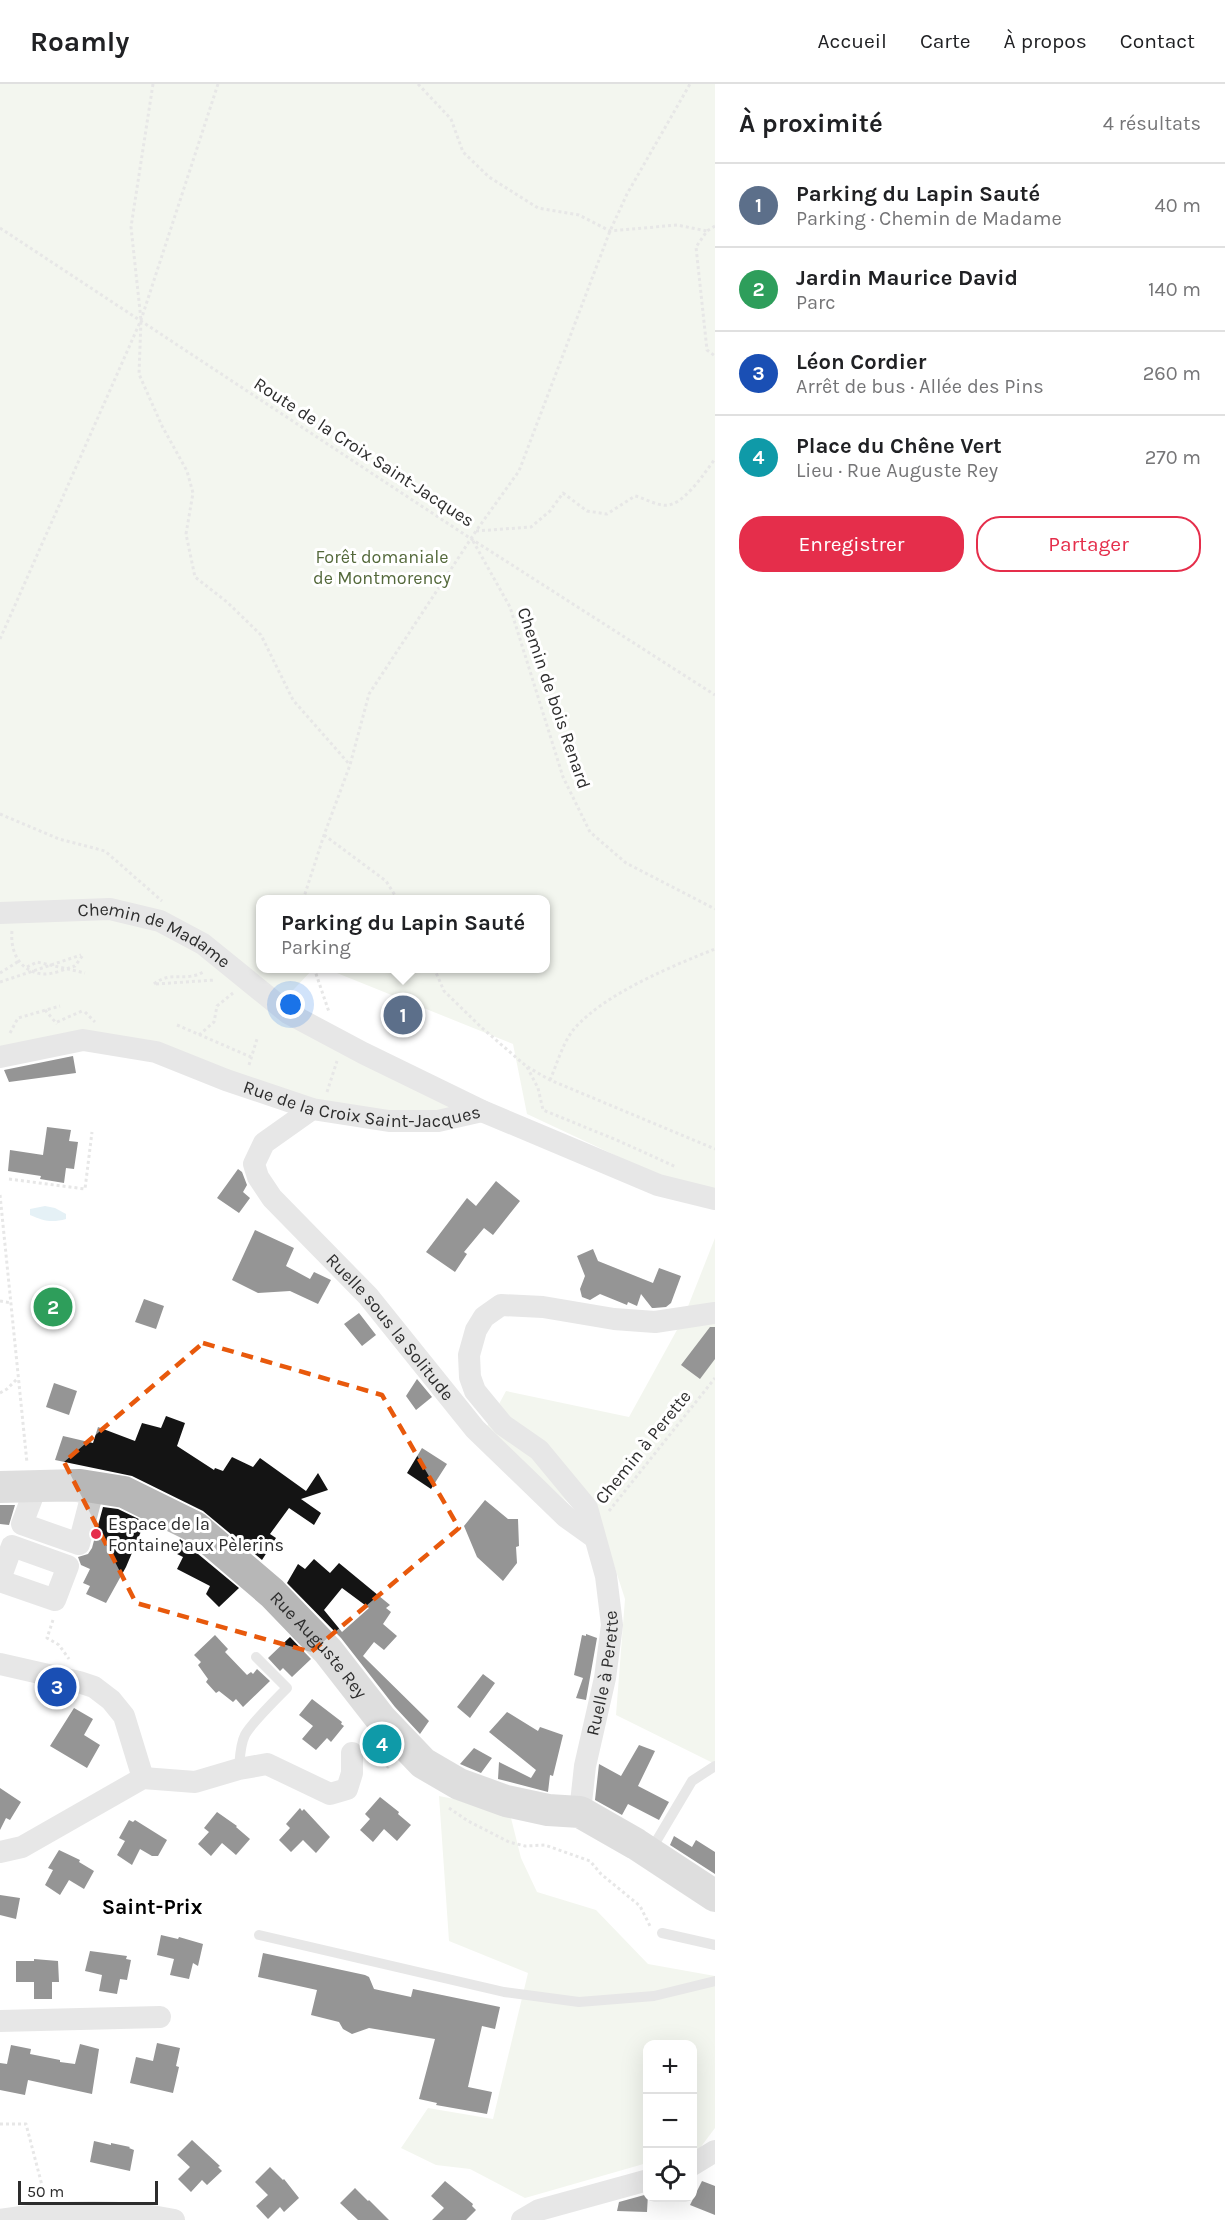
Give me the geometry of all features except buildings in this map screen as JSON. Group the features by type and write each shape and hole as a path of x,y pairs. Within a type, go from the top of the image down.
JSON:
{"street":[{"name":"Chemin de Madame","path":"0,913 110,909 160,921 203,944 288,1013 482,1111"},
{"name":"Rue de la Croix Saint-Jacques","path":"3,1048 83,1040 156,1052 226,1080 317,1110 388,1121 438,1121 482,1111 658,1185 715,1199"},
{"name":"Ruelle sous la Solitude","path":"317,1110 264,1143 254,1164 258,1177 272,1198 368,1296 475,1429 566,1517 594,1534"},
{"name":"Ruelle à Perette","path":"580,1812 585,1766 605,1678 612,1625 606,1576 587,1508 538,1450 503,1425 475,1391 470,1377 469,1355 476,1330 484,1317 501,1305 543,1307 614,1319 655,1322 715,1313"},
{"name":"Rue Auguste Rey","path":"15,1486 80,1485 124,1492 195,1527 272,1593 328,1651 381,1719 423,1763 459,1784 506,1801 548,1810 580,1812 715,1896"},
{"path":"0,1664 79,1682 94,1687 111,1700 124,1716 143,1778"},
{"path":"0,1852 22,1847 143,1778 195,1782 239,1768 267,1764 330,1794 347,1789 362,1754"},
{"path":"0,2021 160,2017"},
{"path":"697,2162 715,2151"},
{"path":"522,2220 538,2210 643,2181"},
{"path":"0,2220 49,2212 98,2212 156,2216 174,2220"}],"lane":[{"path":"239,1768 240,1751 245,1734 287,1688 256,1657"},
{"path":"649,1853 692,1781 715,1766"},
{"path":"662,1934 715,1945"},
{"path":"259,1935 504,1992 579,2002 654,1996 715,1981"}],"path":[{"path":"153,84 131,227 141,320 139,374 162,426 187,471 193,493 186,534 195,577 227,602 261,635 293,700 350,765"},
{"path":"0,639 141,320 218,84"},
{"path":"418,84 452,119 463,152 489,177 538,208 579,215 610,231 677,225 706,231"},
{"path":"305,895 350,765 369,694 476,531 519,471 610,231 627,194 690,84"},
{"path":"715,226 706,231 696,247 706,350 715,356"},
{"name":"Route de la Croix Saint-Jacques","path":"0,228 472,540 715,695"},
{"path":"476,531 531,527 550,511 563,494 587,512 607,514 635,496 662,505 670,505 684,497 697,484 715,459"},
{"name":"Chemin de bois Renard","path":"472,540 510,607 563,777 590,832 626,862 715,909"},
{"path":"0,814 59,839 105,851 153,891 167,906"},
{"path":"324,835 386,881 395,895"},
{"path":"0,982 35,971 51,965 83,955 75,966 42,974 35,971 26,967 19,961 11,945"},
{"path":"550,1080 572,1031 590,1013 680,963 715,950"},
{"path":"0,973 19,961"},
{"path":"26,967 37,962 86,974 75,966"},
{"path":"213,966 196,977 162,977 154,984 221,980"},
{"path":"315,973 340,1040 317,1110"},
{"path":"436,973 444,991 526,1066 550,1080 715,1149"},
{"path":"199,1035 214,1022 217,1006 234,991"},
{"path":"3,1048 18,1018 60,1006"},
{"path":"45,1010 57,1022 84,1012 95,1022"},
{"path":"177,1025 251,1057"},
{"path":"248,1068 256,1039"},
{"path":"526,1066 538,1088 543,1110 682,1169"},
{"path":"9,1179 85,1189 92,1132"},
{"path":"0,1195 18,1378 15,1486"},
{"path":"0,1301 11,1303"},
{"path":"0,1393 18,1378"},
{"name":"Chemin à Perette","path":"594,1534 715,1378"},
{"path":"362,1754 388,1767 396,1763"},
{"path":"545,1837 545,1845"},
{"path":"509,1842 525,1846 545,1845 590,1861 601,1874 640,1906 650,1926 662,1934"},
{"path":"0,2124 26,2124 49,2212"}],"highlighted area":[{"path":"203,1343 382,1395 459,1528 311,1652 136,1603 64,1462"}],"green space":[{"name":"Forêt domaniale de Montmorency","path":"0,84 715,84 715,1202 527,1114 513,1044 337,973 550,973 550,895 256,895 256,973 309,973 278,1006 482,1111 389,1121 83,1040 0,1057"},
{"path":"715,1238 715,1764 616,1715 625,1599 604,1534 485,1430 506,1391 629,1417 683,1319"},
{"path":"439,1796 509,1810 521,1858 537,1892 596,1910 648,1964 715,1976 715,2128 700,2148 697,2149 697,2040 643,2040 643,2164 525,2198 470,2169 436,2165 401,2148 428,2108 493,2119 528,1973 449,1941"}],"water":[{"path":"45,1206 66,1214 66,1219 48,1221 30,1215 30,1209"}],"place":[{"name":"Parking du Lapin Sauté","path":"403,1015"},
{"name":"Jardin Maurice David","path":"53,1307"},
{"name":"Espace de la Fontaine aux Pèlerins","path":"96,1534"},
{"name":"Léon Cordier","path":"57,1687"},
{"name":"Place du Chêne Vert","path":"382,1744"}],"district":[{"name":"Saint-Prix","path":"152,1907"}]}
